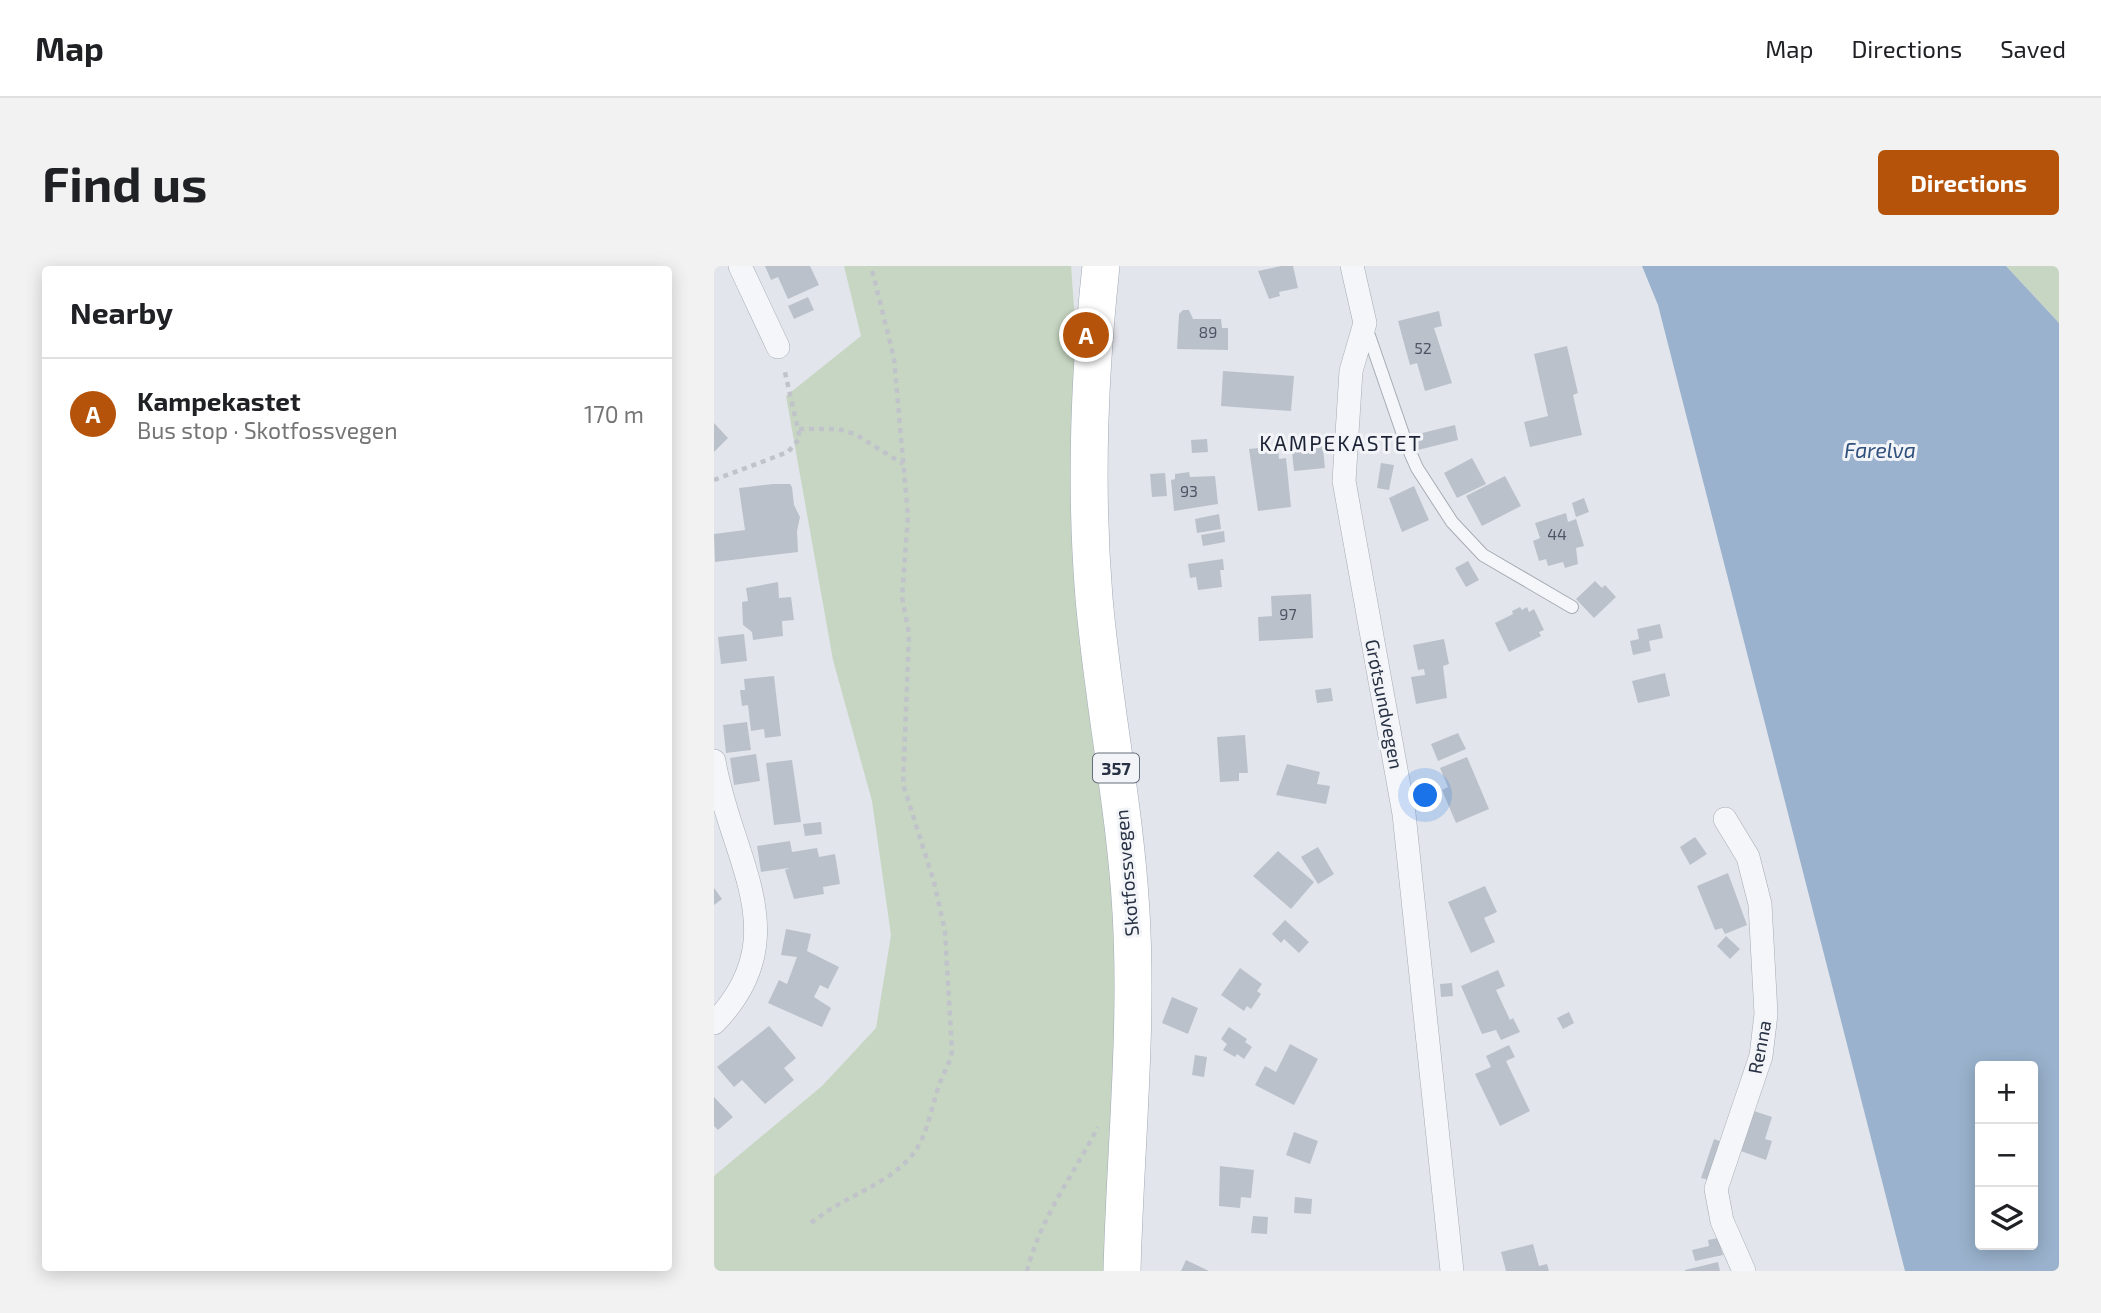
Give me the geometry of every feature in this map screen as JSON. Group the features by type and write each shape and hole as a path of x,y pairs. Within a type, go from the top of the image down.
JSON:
{"main road":[{"name":"Skotfossvegen","path":"1101,266 1092,372 1091,544 1095,600 1126,852 1134,971 1122,1271"}],"street":[{"path":"740,266 778,346"},
{"name":"Grøtsundvegen","path":"1352,266 1365,323 1351,371 1344,481 1404,814 1452,1271"},
{"path":"714,1024 745,983 752,969 757,938 748,880 715,769"},
{"name":"Renna","path":"1725,820 1748,857 1760,904 1766,1014 1761,1056 1716,1189 1722,1221 1744,1271"}],"lane":[{"path":"1365,323 1406,443 1417,468 1452,522 1483,555 1572,607"}],"path":[{"path":"811,1223 830,1207 886,1178 909,1160 929,1128 934,1101 953,1051 945,931 934,881 902,783 909,669 909,634 902,597 908,516 894,358 870,266"},
{"path":"714,480 788,452 800,438 778,346"},
{"path":"799,429 838,429 855,434 903,464"},
{"path":"1027,1271 1035,1239 1047,1214 1103,1117"}],"green space":[{"path":"844,266 1071,266 1119,921 1106,1271 714,1271 714,1176 822,1086 876,1028 891,935 872,801 833,660 786,396 861,336"},
{"path":"2006,266 2059,266 2059,323"}],"water":[{"name":"Farelva","path":"1642,266 2006,266 2059,323 2059,1271 1905,1271 1658,305"}],"building":[{"path":"765,266 810,266 819,285 788,299 778,277 771,280"},
{"path":"1293,266 1298,288 1279,292 1280,296 1269,299 1258,271"},
{"path":"808,297 814,310 794,319 788,306"},
{"path":"1183,310 1189,310 1193,319 1221,319 1222,328 1228,328 1228,350 1177,349 1179,314"},
{"path":"1439,311 1442,326 1434,328 1452,383 1425,391 1417,363 1410,365 1398,321"},
{"path":"1567,346 1578,393 1573,395 1582,435 1530,447 1524,422 1548,416 1534,354"},
{"path":"1223,371 1294,376 1291,411 1221,406"},
{"path":"714,423 728,438 714,452"},
{"path":"1455,425 1458,440 1418,450 1414,435"},
{"path":"1207,439 1208,452 1192,453 1191,440"},
{"path":"1322,439 1325,468 1294,471 1291,442"},
{"path":"1278,446 1279,459 1286,458 1291,507 1258,511 1249,449"},
{"path":"1472,458 1486,484 1457,498 1444,473"},
{"path":"1381,463 1394,465 1389,490 1377,488"},
{"path":"1189,472 1190,477 1215,476 1218,504 1174,511 1171,480 1175,479 1175,474"},
{"path":"1165,473 1167,496 1152,497 1150,474"},
{"path":"1505,476 1521,506 1482,526 1466,496"},
{"path":"790,484 792,487 794,505 800,517 797,531 798,552 715,562 714,534 745,530 739,488"},
{"path":"1414,486 1429,520 1402,532 1389,498"},
{"path":"1584,498 1589,512 1576,517 1572,503"},
{"path":"1566,513 1568,522 1576,519 1584,546 1576,548 1578,564 1565,568 1563,562 1548,566 1546,559 1539,561 1533,541 1540,538 1535,523"},
{"path":"1219,514 1221,529 1197,533 1195,519"},
{"path":"1224,531 1225,542 1203,546 1201,535"},
{"path":"1223,559 1224,570 1220,570 1222,587 1198,590 1196,577 1190,578 1188,564"},
{"path":"1468,561 1479,580 1466,587 1455,568"},
{"path":"1595,581 1602,588 1605,585 1616,597 1594,618 1576,599"},
{"path":"778,582 779,598 791,597 794,620 782,621 783,636 753,640 752,632 743,625 742,602 748,601 746,588"},
{"path":"1311,594 1313,638 1259,641 1258,617 1272,616 1271,596"},
{"path":"1520,607 1522,610 1527,607 1529,612 1534,609 1544,630 1539,632 1541,636 1509,652 1495,623 1513,614 1512,611"},
{"path":"1660,624 1663,638 1649,641 1651,651 1633,655 1630,641 1639,639 1637,629"},
{"path":"744,634 747,661 721,664 718,637"},
{"path":"1444,639 1449,664 1443,666 1447,698 1416,704 1411,677 1425,675 1424,669 1418,670 1413,645"},
{"path":"1665,673 1670,696 1638,703 1632,681"},
{"path":"774,676 781,736 765,738 764,729 751,731 748,705 742,706 740,690 745,690 744,679"},
{"path":"1331,688 1333,701 1317,703 1315,690"},
{"path":"747,722 751,750 726,753 723,725"},
{"path":"1458,733 1466,749 1438,761 1431,744"},
{"path":"1245,735 1248,773 1239,773 1239,781 1220,782 1217,737"},
{"path":"756,754 760,781 734,785 730,758"},
{"path":"1467,757 1489,809 1456,823 1442,790 1448,787 1440,768"},
{"path":"792,760 801,822 774,825 766,763"},
{"path":"1287,764 1320,772 1317,784 1330,786 1326,804 1276,795"},
{"path":"821,822 822,834 805,836 803,824"},
{"path":"1695,837 1707,854 1690,865 1680,847"},
{"path":"790,841 792,852 817,848 819,857 835,854 840,884 823,887 824,894 794,899 785,870 789,868 761,872 757,846"},
{"path":"1318,847 1334,874 1318,884 1301,857"},
{"path":"1278,851 1314,882 1291,909 1253,876"},
{"path":"1728,873 1747,925 1725,934 1722,928 1715,930 1697,886"},
{"path":"1485,886 1497,912 1484,918 1495,942 1471,953 1448,902"},
{"path":"714,888 722,899 714,905"},
{"path":"1285,920 1309,942 1299,953 1284,939 1281,943 1272,934"},
{"path":"786,929 811,934 807,951 839,967 828,989 820,985 814,997 831,1008 822,1027 768,1003 779,980 787,984 797,957 781,955"},
{"path":"1726,936 1740,949 1730,959 1717,946"},
{"path":"1240,968 1262,984 1257,991 1261,994 1251,1009 1247,1006 1244,1011 1221,995"},
{"path":"1498,970 1505,986 1496,990 1510,1020 1513,1018 1520,1032 1501,1040 1496,1030 1482,1034 1461,986"},
{"path":"1452,983 1453,996 1441,997 1440,984"},
{"path":"1172,997 1198,1008 1188,1034 1162,1023"},
{"path":"1569,1012 1574,1023 1563,1029 1557,1018"},
{"path":"769,1026 796,1058 784,1068 794,1080 765,1104 742,1080 734,1087 717,1067"},
{"path":"1229,1027 1247,1039 1245,1042 1252,1047 1244,1059 1223,1050 1227,1044 1221,1039"},
{"path":"1290,1044 1318,1059 1294,1105 1255,1085 1265,1066 1276,1072"},
{"path":"1509,1045 1515,1057 1506,1061 1530,1111 1500,1126 1475,1074 1491,1067 1486,1056"},
{"path":"1195,1055 1207,1057 1204,1077 1192,1075"},
{"path":"714,1097 733,1117 718,1130 714,1126"},
{"path":"1751,1110 1772,1117 1765,1139 1772,1141 1766,1160 1738,1150"},
{"path":"1294,1132 1318,1141 1310,1164 1286,1155"},
{"path":"1714,1139 1725,1143 1713,1181 1701,1178"},
{"path":"1220,1166 1254,1170 1251,1198 1241,1197 1240,1208 1219,1206"},
{"path":"1295,1197 1312,1199 1311,1214 1294,1213"},
{"path":"1253,1216 1268,1217 1267,1234 1251,1233"},
{"path":"1718,1238 1723,1255 1695,1261 1692,1250 1709,1246 1708,1240"},
{"path":"1533,1244 1539,1266 1547,1264 1549,1271 1506,1271 1501,1252"},
{"path":"1186,1260 1209,1271 1181,1271"},
{"path":"1718,1262 1720,1271 1685,1271 1685,1270"}],"place":[{"name":"Kampekastet","path":"1086,335"}],"district":[{"name":"KAMPEKASTET","path":"1341,442"}]}
